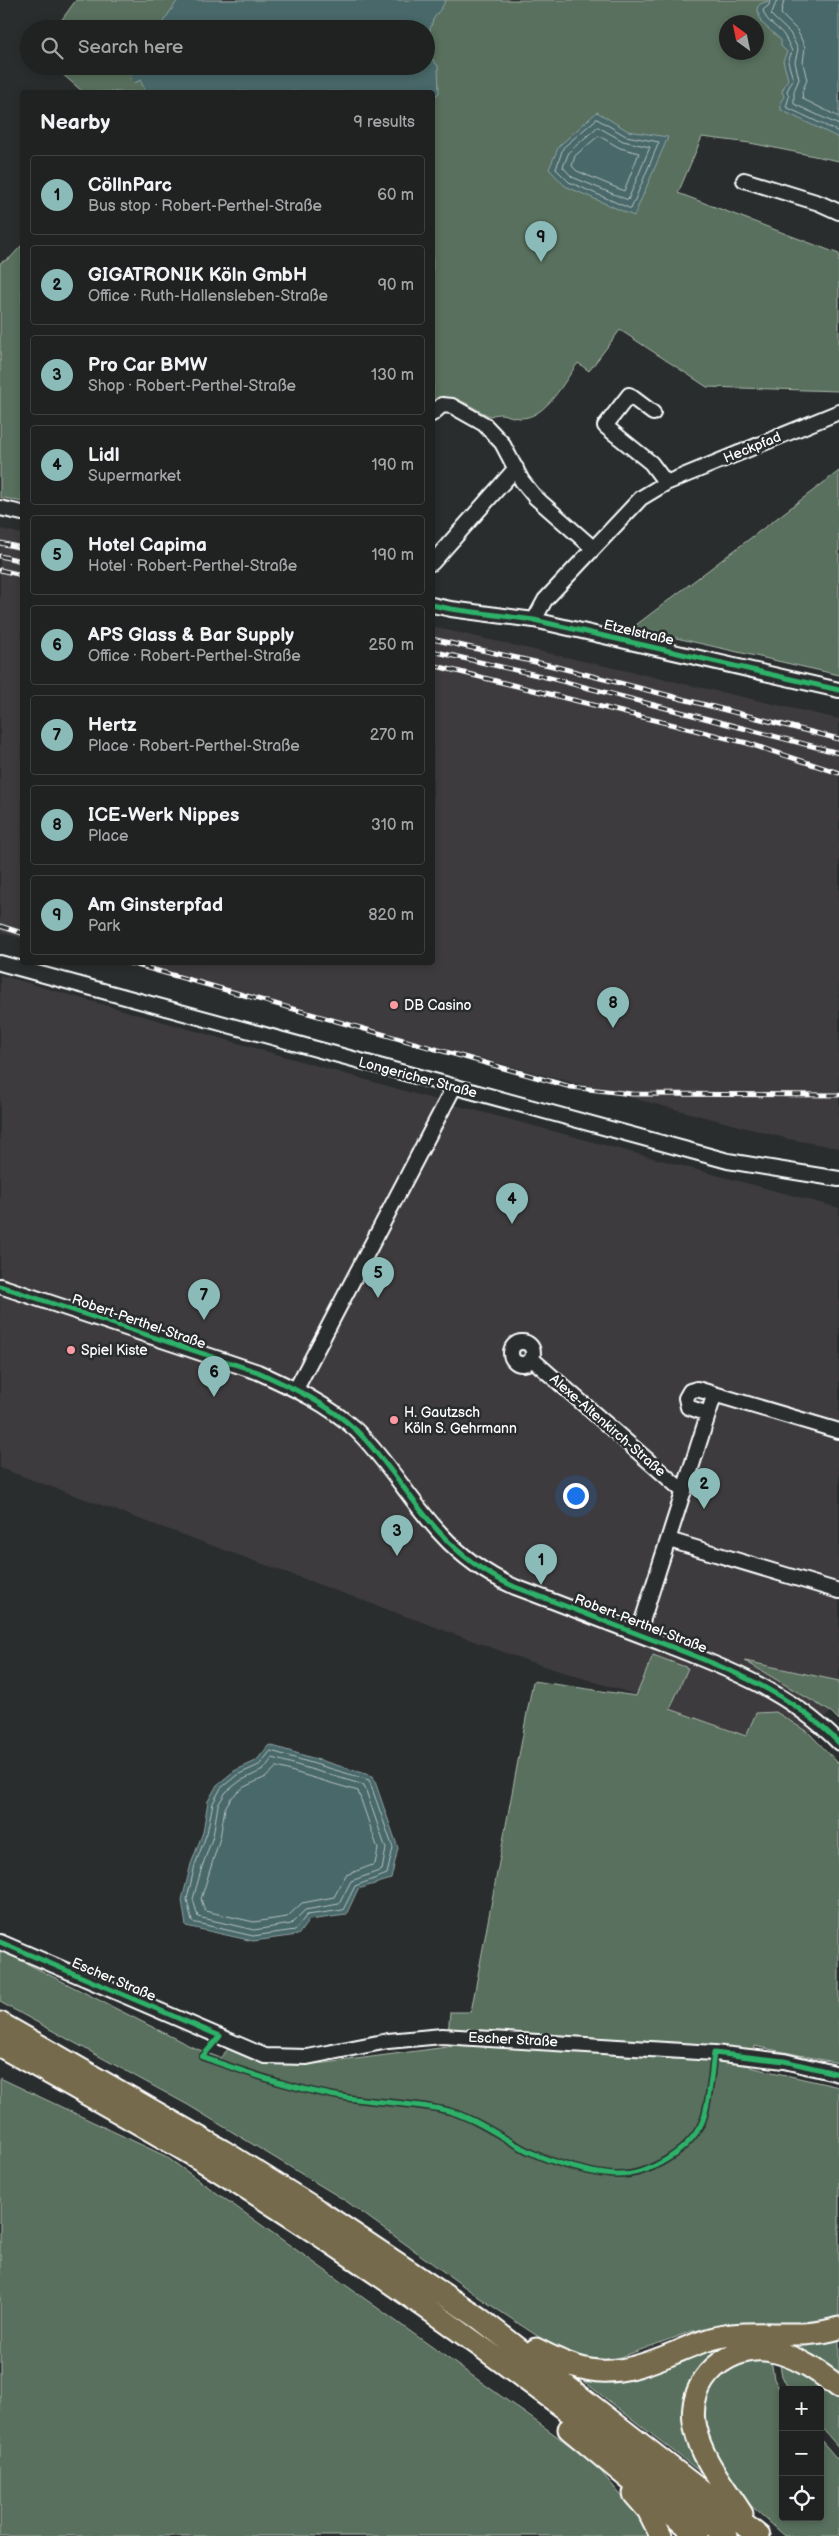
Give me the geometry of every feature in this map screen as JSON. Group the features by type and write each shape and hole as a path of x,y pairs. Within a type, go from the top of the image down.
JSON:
{"highway":[{"path":"0,2023 223,2151 319,2211 479,2318 756,2534"},
{"path":"0,2046 116,2110 212,2167 398,2288 616,2447 727,2536"},
{"path":"479,2318 559,2361 576,2368 595,2372 628,2369 717,2337 814,2333 839,2328"},
{"path":"756,2534 699,2443 693,2413 702,2382 714,2367 729,2357 748,2350 764,2350 796,2359 839,2387"},
{"path":"514,2371 527,2391 544,2408 698,2536"},
{"path":"605,2459 648,2510 661,2536"}],"street":[{"path":"744,180 819,203 839,212"},
{"path":"652,413 629,394 605,426 651,463 666,483"},
{"path":"435,411 442,405 452,406 484,424 502,443 522,481 535,497 593,548"},
{"name":"Heckpfad","path":"534,620 545,600 641,498 666,483 839,412"},
{"path":"435,560 516,468"},
{"path":"0,508 20,513"},
{"name":"Etzelstraße","path":"435,606 534,620 839,690"},
{"name":"Longericher Straße","path":"0,963 728,1161 839,1179"},
{"path":"296,1389 454,1087"},
{"name":"Robert-Perthel-Straße","path":"0,1286 258,1372 296,1389 338,1415 356,1430 395,1474 442,1535 478,1565 515,1587 762,1684 804,1712 839,1743"},
{"name":"Alexe-Altenkirch-Straße","path":"532,1358 684,1492"},
{"path":"708,1414 691,1409 686,1398 690,1391 697,1389 714,1396 839,1431"},
{"path":"638,1634 714,1396"},
{"path":"669,1540 839,1590"},
{"name":"Escher Straße","path":"0,1942 265,2056 307,2057 388,2041 442,2036 714,2053 784,2061 839,2074"}],"shaded area":[{"path":"0,529 20,534 20,937 0,932"},
{"path":"435,627 839,719 839,1148 789,1139 124,965 435,965"},
{"path":"0,975 429,1098 839,1208 839,1681 747,1662 831,1712 809,1733 794,1723 746,1736 670,1709 654,1655 637,1695 531,1662 0,1468"}],"green space":[{"path":"76,0 839,0 839,161 750,143 702,137 678,193 839,254 839,391 707,387 620,330 589,371 578,363 554,398 546,406 529,417 520,418 502,414 490,416 462,402 449,399 435,404 435,90 81,90 63,75 435,75 435,20 62,20"},
{"path":"20,247 20,502 0,497 0,263 10,258"},
{"path":"839,471 839,675 632,628"},
{"path":"653,1655 688,1668 670,1709 746,1736 756,1713 776,1712 809,1733 839,1764 839,2063 754,2046 750,2067 839,2087 839,2320 816,2327 752,2324 692,2331 621,2357 595,2361 557,2349 480,2298 346,2201 188,2105 0,2002 0,1950 192,2047 220,2058 229,2048 277,2063 326,2063 447,2047 450,2012 471,2012 533,1681 636,1696"},
{"path":"745,1661 839,1681 839,1720 831,1712"},
{"path":"0,2078 165,2156 593,2462 655,2536 0,2536"},
{"path":"839,2332 839,2380 781,2343"},
{"path":"739,2339 697,2380 713,2482 573,2373"},
{"path":"771,2359 774,2379 779,2388 779,2521 824,2521 824,2444 839,2461 839,2536 785,2536 739,2495 712,2459 699,2405 726,2364"},
{"path":"779,2360 839,2393 839,2448 824,2431 824,2386 787,2386 782,2376"}],"water":[{"path":"178,0 445,0 433,20 164,20"},
{"path":"771,0 839,0 839,138 781,110 781,101 784,97 782,91 788,79 783,61 787,52 781,46 781,40 764,25 764,15 759,15 757,8 760,4"},
{"path":"435,62 438,66 439,93 435,96 435,90 145,90 140,80 135,83 130,78 131,75 435,75"},
{"path":"597,112 628,131 668,137 634,216 565,186 549,169 559,146"},
{"path":"269,1745 373,1776 398,1848 391,1879 358,1889 346,1915 309,1920 298,1935 253,1941 186,1926 182,1900 191,1864 203,1832 208,1801 217,1785 234,1771 256,1761"}],"railway":[{"path":"0,543 20,548"},
{"path":"0,556 20,561"},
{"path":"0,570 20,575"},
{"path":"435,640 553,666 839,739"},
{"path":"435,652 550,678 839,753"},
{"path":"435,666 747,743 839,773"},
{"path":"0,926 20,932"},
{"path":"137,965 571,1087 632,1094 839,1095"}],"cycle path":[{"path":"435,606 534,620 839,690"},
{"path":"0,1286 258,1372 310,1397 334,1412 356,1430 379,1455 441,1534 457,1550 485,1571 515,1587 702,1659 751,1680 797,1708 819,1724 839,1743"},
{"path":"0,1942 220,2036 202,2057 310,2091 348,2098 424,2106 449,2111 471,2119 539,2156 598,2173 618,2175 643,2171 668,2159 689,2141 703,2120 709,2095 714,2053 784,2061 839,2074"}],"place":[{"name":"Am Ginsterpfad","path":"541,262"},
{"name":"DB Casino","path":"394,1005"},
{"name":"ICE-Werk Nippes","path":"613,1028"},
{"name":"Lidl","path":"512,1224"},
{"name":"Hotel Capima","path":"378,1298"},
{"name":"Hertz","path":"204,1320"},
{"name":"Spiel Kiste","path":"71,1350"},
{"name":"APS Glass & Bar Supply","path":"214,1397"},
{"name":"H. Gautzsch Köln S. Gehrmann","path":"394,1420"},
{"name":"GIGATRONIK Köln GmbH","path":"704,1509"},
{"name":"Pro Car BMW","path":"397,1556"},
{"name":"CöllnParc","path":"541,1585"}]}
